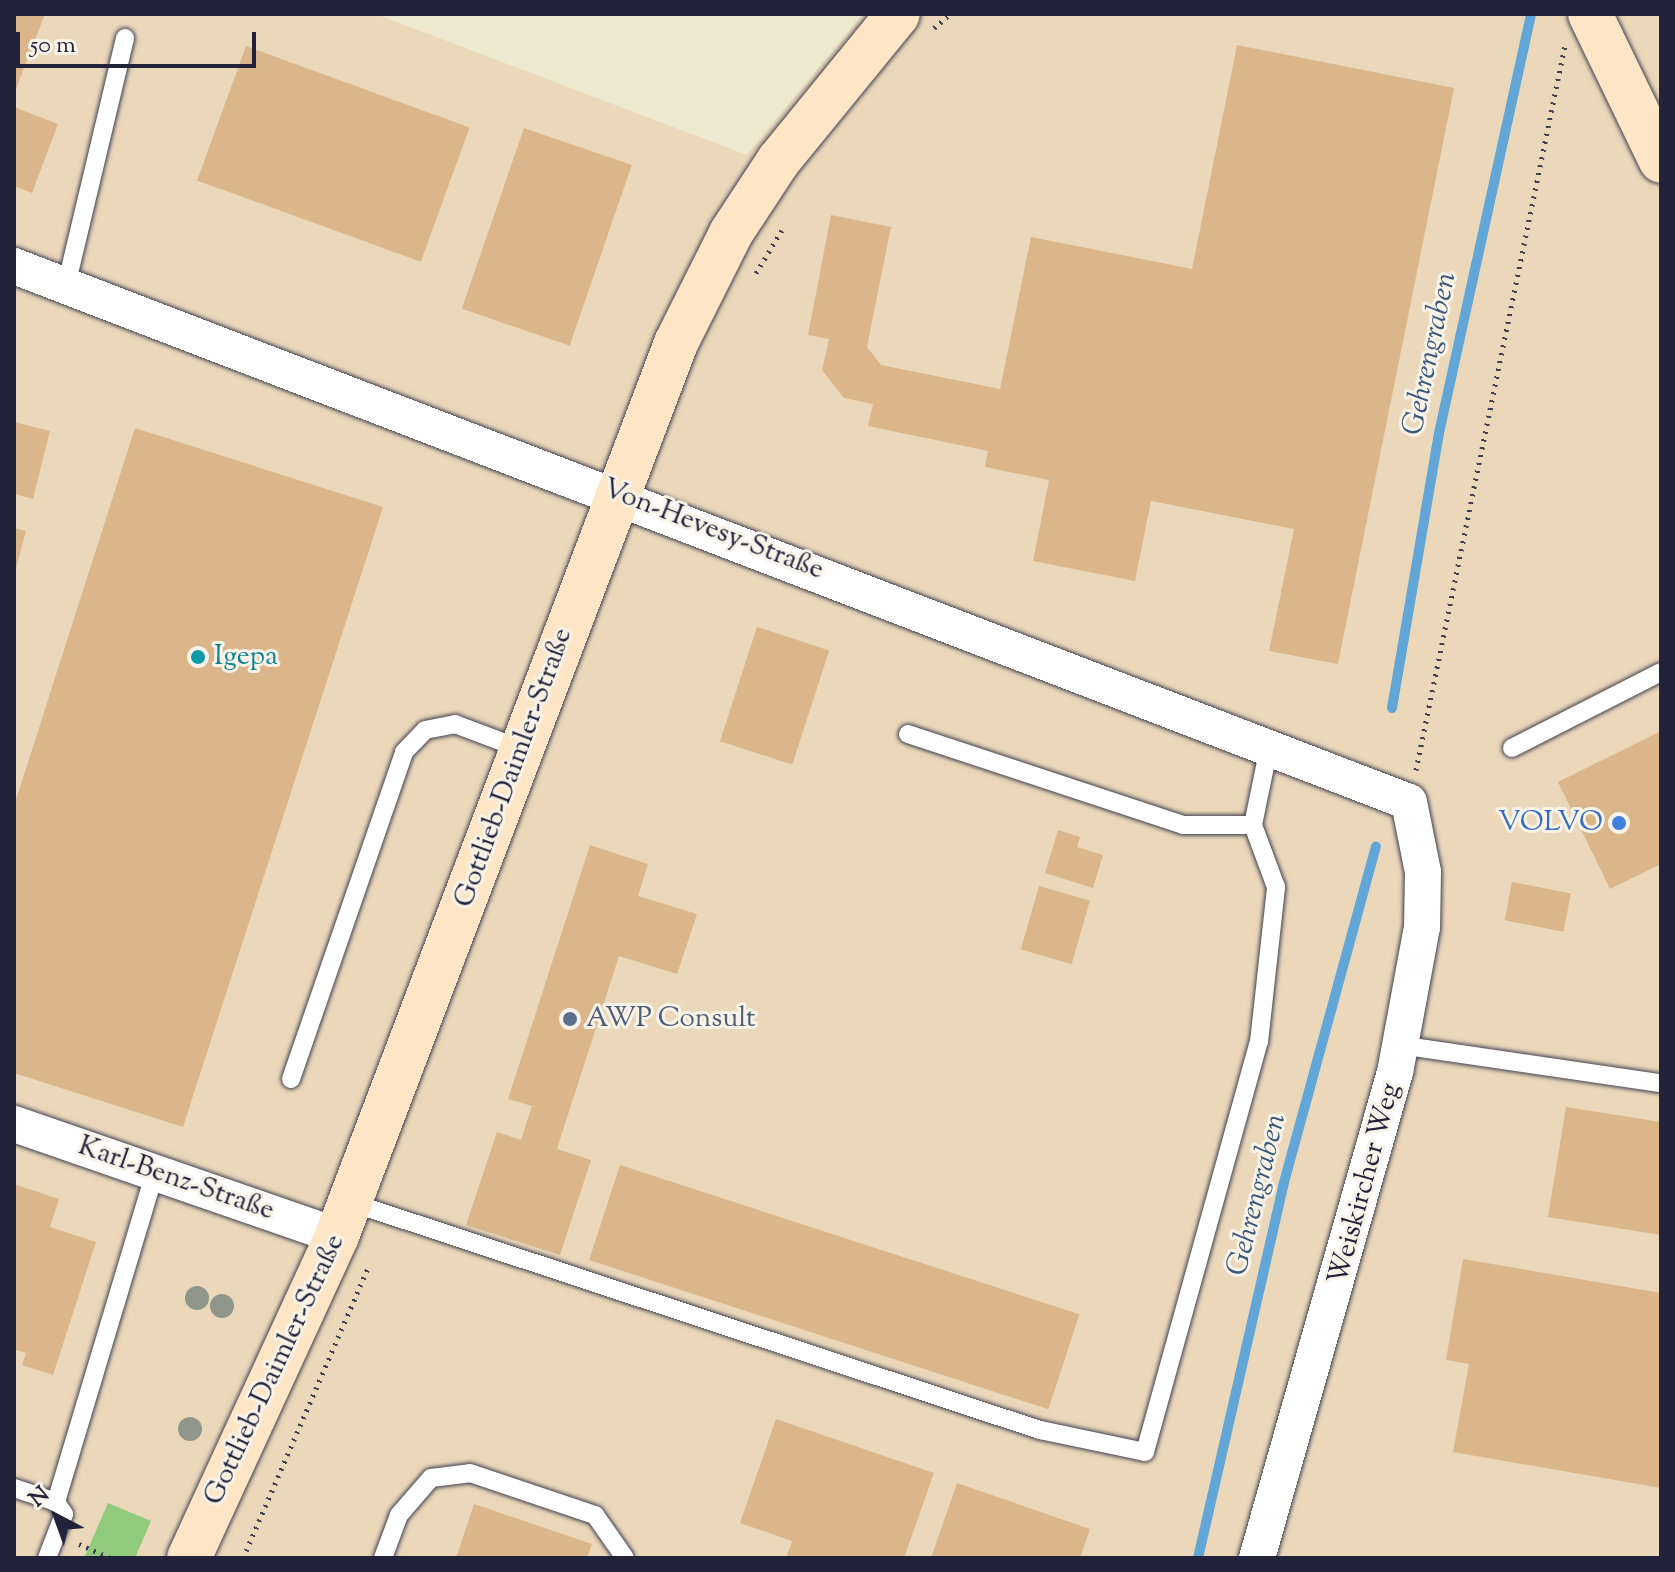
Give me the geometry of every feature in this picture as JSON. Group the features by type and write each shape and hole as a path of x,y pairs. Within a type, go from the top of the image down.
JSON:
{"street":[{"path":"1593,22 1661,161"},
{"name":"Gottlieb-Daimler-Straße","path":"189,1558 358,1218 521,749 616,492 676,343 731,233 844,72 914,23"},
{"name":"Von-Hevesy-Straße","path":"14,266 616,492 1409,802"},
{"name":"Weiskircher Weg","path":"1257,1558 1399,1045 1422,927 1423,872 1409,802"},
{"name":"Karl-Benz-Straße","path":"14,1124 156,1169 358,1218"}],"lane":[{"path":"66,286 125,38"},
{"path":"1512,748 1661,672"},
{"path":"291,1079 404,752 425,730 455,724 521,749"},
{"path":"908,734 1183,825 1253,825"},
{"path":"358,1218 1040,1430 1145,1452 1259,1042 1276,887 1253,825 1269,747"},
{"path":"1399,1045 1661,1083"},
{"path":"56,1502 156,1169"},
{"path":"383,1558 399,1515 431,1478 470,1473 595,1515 625,1558"},
{"path":"14,1488 56,1502 64,1514 47,1558"}],"path":[{"path":"914,23 950,14"},
{"path":"1409,802 1560,47 1593,22"},
{"path":"747,290 787,222"},
{"path":"243,1558 358,1218"},
{"path":"57,1535 111,1558"}],"shaded area":[{"path":"14,14 376,14 747,155 863,14 1661,14 1661,1558 14,1558"}],"green space":[{"path":"108,1503 151,1521 135,1558 84,1558"}],"building":[{"path":"14,14 45,14 14,94"},
{"path":"1237,45 1454,88 1338,664 1269,651 1294,529 1151,501 1135,581 1033,561 1049,480 985,467 988,451 868,426 873,404 844,398 822,370 829,339 808,335 831,215 891,227 867,347 881,365 1000,389 1031,237 1192,269"},
{"path":"246,46 470,127 421,262 197,180"},
{"path":"14,107 58,124 32,193 14,186"},
{"path":"524,128 632,165 570,346 462,309"},
{"path":"14,422 50,431 33,499 14,494"},
{"name":"Igepa","path":"135,428 383,507 183,1127 14,1073 14,806"},
{"path":"14,528 26,531 15,572 14,572"},
{"path":"757,627 829,650 792,765 720,741"},
{"name":"VOLVO","path":"1661,731 1661,864 1610,889 1558,782"},
{"path":"1058,830 1080,837 1077,847 1103,855 1093,888 1045,873"},
{"path":"590,845 648,864 638,896 697,914 677,974 619,956 557,1149 591,1160 560,1255 466,1225 497,1132 521,1140 532,1106 508,1099"},
{"path":"1512,882 1571,893 1563,932 1505,920"},
{"path":"1039,886 1090,901 1072,964 1021,949"},
{"path":"1566,1107 1661,1122 1661,1235 1548,1217"},
{"path":"620,1165 1079,1314 1048,1409 589,1260"},
{"path":"14,1184 59,1199 50,1227 96,1242 53,1375 22,1365 26,1353 14,1349"},
{"path":"1463,1259 1661,1293 1661,1488 1453,1452 1469,1364 1446,1360"},
{"path":"776,1419 934,1473 904,1558 786,1558 792,1541 740,1523"},
{"path":"957,1483 1090,1529 1080,1558 931,1558"},
{"path":"474,1504 592,1544 587,1558 456,1558"}],"waterway":[{"name":"Gehrengraben","path":"1392,708 1439,433 1531,14"},
{"name":"Gehrengraben","path":"1198,1558 1283,1186 1376,846"}],"place":[{"name":"Igepa","path":"198,657"},
{"name":"VOLVO","path":"1619,823"},
{"name":"AWP Consult","path":"570,1019"}]}
